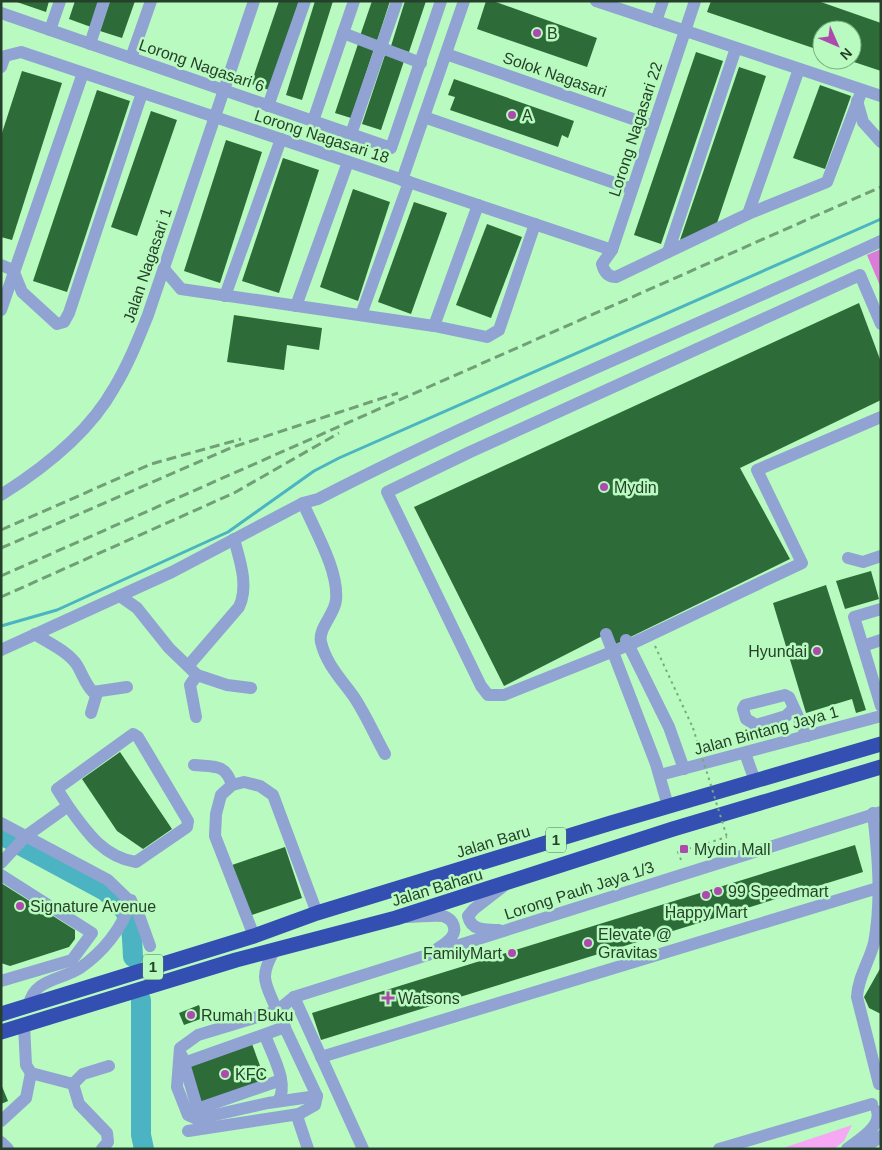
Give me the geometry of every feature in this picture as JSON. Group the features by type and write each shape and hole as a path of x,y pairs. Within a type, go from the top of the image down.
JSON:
{"highway":[{"name":"Jalan Baru","path":"29,1005 254,936 316,913 668,806 881,744"},
{"name":"Jalan Baharu","path":"1,1032 236,960 396,918 682,827 881,767"},
{"name":"1","path":"1,1014 29,1005"}],"street":[{"path":"50,30 60,1"},
{"path":"90,44 104,1"},
{"path":"130,58 151,1"},
{"name":"Jalan Nagasari 1","path":"1,495 32,476 60,452 92,419 114,390 134,349 164,269 254,1"},
{"path":"268,106 305,1"},
{"path":"313,121 354,1"},
{"path":"351,134 397,1"},
{"path":"343,33 420,62 442,1"},
{"path":"361,315 406,181 424,117 464,1"},
{"path":"596,1 799,69 859,96 881,96"},
{"path":"656,22 663,1"},
{"name":"Lorong Nagasari 22","path":"668,252 616,277 606,273 602,264 612,250 695,1"},
{"name":"Lorong Nagasari 6","path":"1,14 391,148 420,62"},
{"path":"668,252 736,48"},
{"name":"Lorong Nagasari 18","path":"1,67 5,56 21,52 612,250"},
{"name":"Solok Nagasari","path":"446,54 653,126"},
{"path":"748,214 799,69"},
{"path":"1,310 13,270 83,73"},
{"path":"1,265 13,270 22,292 57,324 64,322 69,313 142,93"},
{"path":"668,252 748,214 827,182 859,96"},
{"path":"859,96 863,122 881,142"},
{"path":"424,117 632,190"},
{"path":"225,296 281,139"},
{"path":"296,306 348,162"},
{"path":"434,326 478,205"},
{"path":"164,269 181,289 434,326 487,337 500,330 535,224"},
{"path":"1,650 172,572 409,452 574,376 881,241"},
{"path":"881,324 860,275 470,452 387,492 481,686 488,695 504,695 613,651 628,642 650,635 802,563 757,470 881,417"},
{"path":"304,504 334,575 336,588 336,602 321,636 321,643 338,678 354,697 385,754"},
{"path":"196,717 190,685 193,670 239,607 244,592 241,567 234,539"},
{"path":"848,558 863,562 881,556"},
{"path":"120,596 137,608 169,648 193,670 227,685 251,688"},
{"path":"880,702 854,617 881,609"},
{"path":"35,634 67,655 76,664 88,687 97,693 127,687"},
{"path":"606,634 660,775 668,806"},
{"path":"863,646 881,640"},
{"path":"628,642 669,727 684,769"},
{"path":"91,713 97,693"},
{"path":"794,708 807,736"},
{"name":"Jalan Bintang Jaya 1","path":"660,775 881,716"},
{"path":"133,734 138,737 188,821 187,827 136,862 122,860 93,840 68,806 57,789 133,734"},
{"path":"745,753 755,780"},
{"path":"194,765 220,767 228,774 232,785"},
{"path":"254,936 215,836 216,814 222,795 232,785 244,782 260,786 273,795 316,913"},
{"path":"1,863 26,836 68,806"},
{"path":"847,1149 876,1126 879,1120 872,1090 880,1083 857,997 858,984 874,943 880,907 881,887 877,812"},
{"name":"Lorong Pauh Jaya 1/3","path":"294,997 877,812"},
{"path":"1,823 108,880 130,904 150,946"},
{"path":"1,875 92,933 85,945 72,960 1,982"},
{"path":"507,884 474,909 468,916 469,923 474,927 509,930"},
{"path":"320,1058 881,887"},
{"path":"29,1005 30,996 36,990 78,970 96,955 121,923 130,904"},
{"path":"396,918 445,916 451,920 454,934 449,941 428,954"},
{"path":"273,1102 283,1091 272,1012 263,977 266,965 274,950"},
{"path":"281,1080 197,1118 188,1115 177,1087 180,1048 198,1035 272,1012 294,997 320,1058 363,1149"},
{"path":"24,1025 26,1065 32,1073 72,1084"},
{"path":"184,1063 275,1031"},
{"path":"188,1131 299,1114 315,1105 317,1096 275,1031"},
{"path":"180,1048 198,1107 200,1108 317,1096"},
{"path":"72,1084 84,1074 109,1066"},
{"path":"1,1121 26,1098 32,1073"},
{"path":"72,1084 80,1104 107,1133 108,1142 102,1149"},
{"path":"262,1087 273,1102"},
{"path":"719,1149 876,1109"},
{"path":"299,1114 298,1119 308,1149"},
{"path":"864,1149 881,1136"},
{"path":"1,1142 8,1149"}],"path":[{"path":"650,635 693,728 727,837 678,852 681,860"}],"shaded area":[{"path":"881,249 881,288 867,255"},
{"path":"852,1125 844,1141 834,1149 780,1149"}],"building":[{"path":"14,1 49,1 46,12"},
{"path":"75,1 99,1 91,27 69,19"},
{"path":"110,1 135,1 122,38 100,31"},
{"path":"279,1 299,1 269,90 251,84"},
{"path":"315,1 333,1 302,100 286,95"},
{"path":"372,1 390,1 377,41 360,36"},
{"path":"405,1 426,1 409,52 391,46"},
{"name":"B","path":"486,1 493,1 597,38 587,67 477,29"},
{"path":"711,1 818,1 881,23 881,71 862,65 862,20 812,20 812,48 707,12"},
{"path":"358,44 374,49 351,118 335,113"},
{"path":"696,52 723,61 661,244 634,235"},
{"path":"385,55 404,61 381,130 362,124"},
{"path":"739,67 766,76 715,229 680,240"},
{"path":"22,71 62,83 12,240 1,237 1,136"},
{"name":"A","path":"454,79 574,121 568,138 562,135 558,147 450,110 455,97 448,95"},
{"path":"820,85 851,96 825,169 793,158"},
{"path":"97,90 130,101 67,292 33,281"},
{"path":"151,111 177,120 137,236 111,227"},
{"path":"226,140 262,152 220,283 184,271"},
{"path":"283,158 319,170 279,293 242,281"},
{"path":"353,189 390,202 358,301 320,287"},
{"path":"414,202 447,213 411,314 378,302"},
{"path":"487,224 522,237 491,318 456,305"},
{"name":"Mydin","path":"859,303 881,362 881,400 740,468 790,559 616,644 610,632 504,686 414,507"},
{"path":"234,315 322,328 319,350 287,345 284,370 227,362"},
{"path":"871,571 879,599 845,609 836,581"},
{"name":"Hyundai","path":"826,585 866,710 856,713 852,699 806,713 773,603"},
{"path":"120,752 172,829 143,849 117,831 82,779"},
{"name":"Elevate @ Gravitas","path":"855,845 863,872 321,1040 312,1013"},
{"path":"285,847 302,898 249,916 232,865"},
{"name":"Signature Avenue","path":"1,883 75,930 75,939 69,947 10,966 1,963"},
{"path":"881,967 881,1014 869,1008 864,997"},
{"name":"Rumah Buku","path":"199,1005 203,1018 184,1025 179,1013"},
{"name":"KFC","path":"252,1044 266,1082 198,1104 184,1066"},
{"path":"1,1084 8,1101 1,1104"}],"waterway":[{"path":"1,626 57,610 228,532 314,471 339,458 881,219"},
{"path":"1,835 105,891 114,899 121,906 129,920 133,957"},
{"path":"141,1000 141,1135 144,1149"}],"railway":[{"path":"1,576 881,187"},
{"path":"1,548 233,447 398,393"},
{"path":"1,597 234,493 339,433"},
{"path":"1,530 151,464 241,439"}],"place":[{"name":"B","path":"537,33"},
{"name":"A","path":"512,115"},
{"name":"Mydin","path":"604,487"},
{"name":"Hyundai","path":"817,651"},
{"name":"Mydin Mall","path":"684,849"},
{"name":"99 Speedmart","path":"718,891"},
{"name":"Happy Mart","path":"706,895"},
{"name":"Signature Avenue","path":"20,906"},
{"name":"Elevate @ Gravitas","path":"588,943"},
{"name":"FamilyMart","path":"512,953"},
{"name":"Watsons","path":"388,998"},
{"name":"Rumah Buku","path":"191,1015"},
{"name":"KFC","path":"225,1074"}]}
